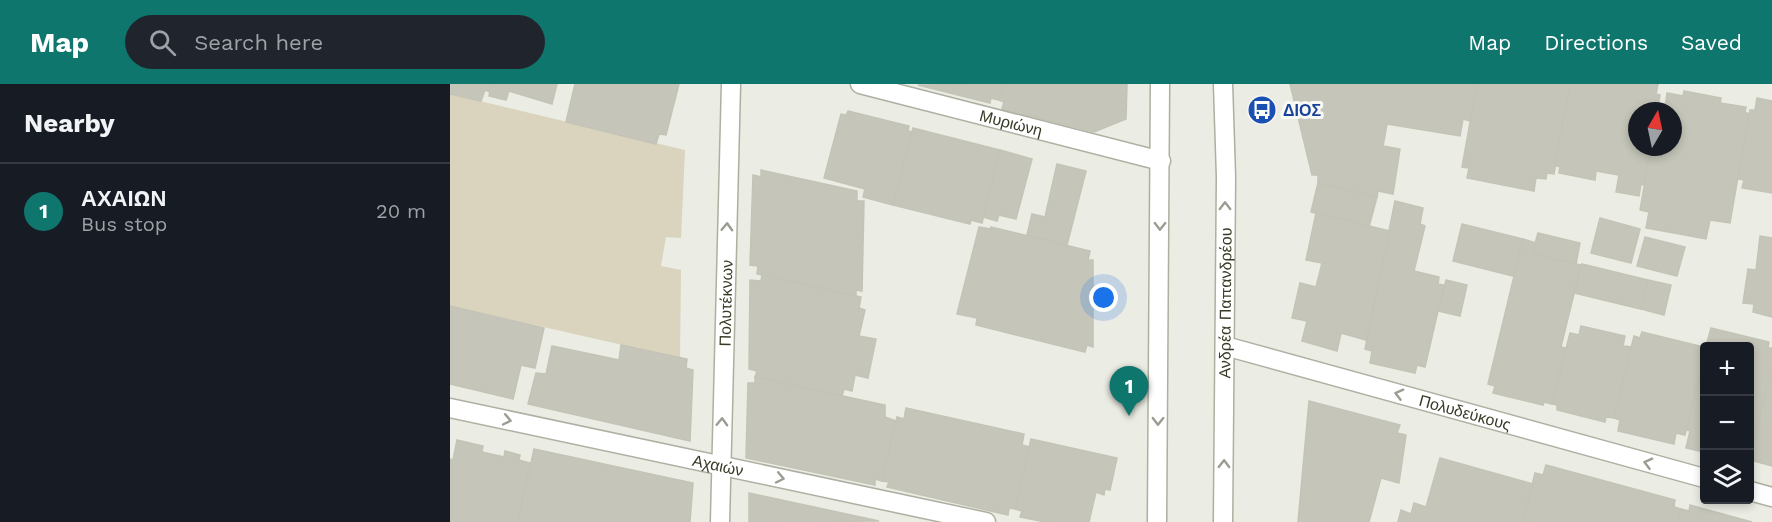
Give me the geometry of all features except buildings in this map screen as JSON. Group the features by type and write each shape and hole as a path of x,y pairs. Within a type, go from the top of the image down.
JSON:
{"street":[{"name":"Πολυτέκνων","path":"720,522 731,84"},
{"name":"Μυριώνη","path":"860,84 1161,161"},
{"path":"1157,522 1160,84"},
{"name":"Ανδρέα Παπανδρέου","path":"1223,84 1226,177 1223,522"},
{"name":"Πολυδεύκους","path":"1225,346 1700,477"},
{"name":"Αχαιών","path":"450,408 986,522"},
{"path":"1754,492 1772,497"}],"shaded area":[{"path":"450,94 685,150 681,238 666,237 661,266 681,270 680,358 450,306"}],"place":[{"name":"ΔΙΟΣ","path":"1262,110"},
{"name":"ΑΧΑΙΩΝ","path":"1129,416"}]}
